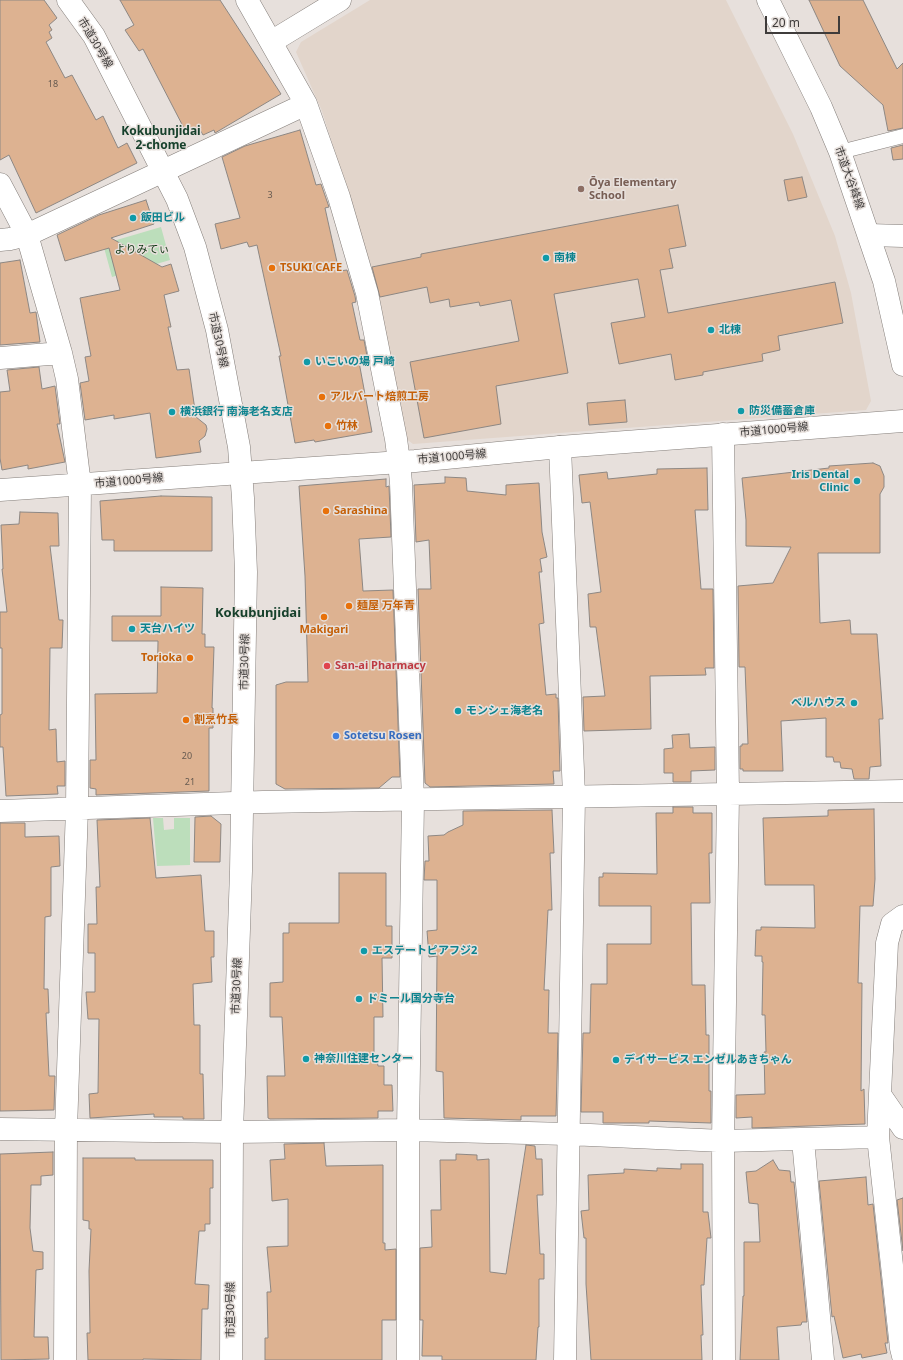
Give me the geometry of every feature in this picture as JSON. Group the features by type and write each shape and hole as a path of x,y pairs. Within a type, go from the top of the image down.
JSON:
{"street":[{"name":"市道30号線","path":"68,0 94,36 163,170 176,199 194,247 217,330 237,439 241,473 246,572 242,872 232,1132 231,1360"},
{"path":"247,0 306,104 338,197 367,293 395,433 399,462 413,800 408,1130 408,1360"},
{"path":"270,42 340,0"},
{"name":"市道大谷峰線","path":"768,0 821,107 840,152 884,281 896,301 903,365"},
{"path":"0,240 27,235 306,104"},
{"path":"0,184 27,235 61,353 67,379 80,485 77,808 66,1129 64,1360"},
{"path":"869,235 903,236"},
{"path":"0,358 61,353"},
{"name":"市道1000号線","path":"0,490 80,485 149,478 399,462 560,447 903,421"},
{"path":"723,434 728,794 723,1141 724,1360"},
{"path":"560,447 574,796 565,1360"},
{"path":"0,811 243,802 903,791"},
{"path":"902,1351 878,1137 887,943 892,924 903,916"},
{"path":"880,1096 903,1128"},
{"path":"0,1129 232,1132 408,1130 568,1134 723,1141 878,1137"},
{"path":"803,1140 823,1360"}],"lane":[{"path":"840,152 903,136"}],"shaded area":[{"name":"Ōya Elementary School","path":"370,0 726,0 793,134 835,236 851,293 871,401 866,410 413,444 405,438 371,266 322,111 296,52 301,42"}],"green space":[{"name":"よりみてぃ","path":"161,227 170,260 112,277 103,244"},
{"path":"153,818 163,818 164,830 174,829 174,818 190,818 190,865 157,866"}],"building":[{"path":"0,0 44,0 57,18 49,25 52,30 49,32 52,38 46,42 65,78 72,75 96,120 103,116 118,148 127,143 137,163 36,213 9,155 0,160"},
{"path":"120,0 220,0 281,94 215,133 214,130 203,135 199,128 187,134 143,49 139,51 125,30 134,25"},
{"path":"809,0 863,0 897,69 903,63 903,128 888,131 883,105 840,66"},
{"path":"300,130 316,185 321,184 329,207 325,208 339,271 347,270 355,296 356,302 352,303 360,340 364,340 368,361 359,362 372,432 315,442 314,440 295,443 279,356 281,356 257,245 249,247 247,242 221,249 215,224 240,218 222,157 245,146"},
{"path":"903,145 903,159 893,160 891,148"},
{"path":"802,177 807,197 788,201 784,180"},
{"path":"146,200 154,224 111,238 162,267 171,264 179,291 164,295 171,327 168,327 177,370 189,369 196,417 206,425 207,429 205,436 199,441 201,452 156,458 150,413 114,419 114,415 85,420 80,383 89,381 85,357 91,356 80,298 120,290 109,248 65,261 57,235 99,215"},
{"path":"678,205 686,246 669,249 673,268 660,270 668,313 835,282 843,323 778,336 780,350 762,354 763,361 703,372 703,375 675,380 671,354 619,364 611,323 645,317 638,279 554,294 568,373 496,386 501,424 424,438 410,362 519,341 511,300 480,306 479,302 450,307 449,299 430,303 427,287 380,297 372,267 421,257 421,254"},
{"path":"20,260 30,313 36,312 40,342 0,345 0,263"},
{"path":"39,367 42,389 55,386 60,424 57,424 65,462 28,469 28,465 2,470 0,458 0,392 10,391 7,370"},
{"path":"625,400 627,422 589,425 587,403"},
{"path":"873,463 880,466 884,476 884,487 880,494 880,553 818,553 820,623 850,620 851,634 877,634 883,719 879,719 881,766 870,767 869,779 854,779 852,769 841,768 840,762 834,762 833,757 826,757 826,718 781,721 783,771 743,771 743,769 740,769 740,746 742,746 742,744 748,744 745,667 739,667 738,586 773,583 791,547 746,546 746,520 742,478 829,468 829,466"},
{"path":"707,468 708,510 695,510 701,589 713,589 714,668 705,668 706,675 650,676 651,729 584,731 583,697 605,696 596,627 590,627 588,594 601,592 590,502 582,503 579,475 607,472 608,479 657,474 657,469"},
{"path":"445,477 466,478 467,491 506,495 506,485 539,483 542,532 547,557 540,559 542,572 539,572 544,623 539,624 546,695 556,694 556,698 558,698 560,771 553,771 554,784 430,787 425,783 418,589 431,589 429,540 416,542 414,485 445,483"},
{"path":"386,479 386,487 389,486 391,537 359,539 363,591 393,590 400,777 392,777 379,788 285,789 276,784 276,685 286,682 308,682 305,576 299,486"},
{"path":"161,496 212,497 212,551 114,551 114,540 102,540 100,501"},
{"path":"20,512 58,513 59,546 50,546 59,620 63,620 62,648 50,648 49,730 56,729 57,762 65,761 65,786 57,786 58,794 6,796 3,747 0,747 0,715 2,714 2,648 0,648 0,612 7,612 2,569 1,525 19,524"},
{"path":"161,587 203,588 202,634 205,634 205,647 214,647 212,708 213,728 209,728 209,791 96,795 96,789 90,788 90,760 96,760 95,694 157,693 158,641 112,641 112,616 161,616"},
{"path":"689,734 690,748 715,747 715,770 691,771 691,782 673,782 673,773 664,773 664,749 673,748 672,735"},
{"path":"673,807 693,807 693,813 712,813 712,853 709,853 710,903 691,903 692,985 705,985 706,1035 709,1035 709,1091 711,1091 711,1123 649,1121 649,1123 603,1123 603,1112 581,1112 583,1033 590,1033 591,984 607,984 607,944 651,944 651,906 599,906 599,877 603,877 603,873 657,874 656,813 673,813"},
{"path":"874,809 875,879 873,906 860,906 858,983 862,983 861,1091 864,1089 865,1124 752,1128 752,1117 736,1118 736,1095 765,1094 765,1015 762,1015 763,962 762,956 755,956 756,930 761,930 761,927 815,928 814,885 765,885 763,818 828,816 828,810"},
{"path":"552,810 554,853 550,853 552,910 548,910 544,990 549,990 548,1033 558,1033 556,1116 521,1116 521,1120 444,1118 443,1072 436,1071 437,956 429,957 427,931 437,930 437,880 424,880 425,861 429,861 428,836 444,835 463,825 463,811"},
{"path":"211,816 221,824 220,862 194,862 195,817"},
{"path":"150,818 156,878 201,875 205,931 214,931 214,957 211,957 212,982 193,984 194,1025 200,1025 200,1074 203,1074 204,1119 154,1117 154,1114 90,1118 89,1094 98,1093 99,1019 88,1019 86,992 95,992 95,953 88,953 88,924 97,924 96,887 100,887 97,820"},
{"path":"0,823 25,823 25,837 59,836 60,866 51,867 51,916 45,917 44,989 48,989 49,1013 46,1013 49,1076 55,1076 54,1110 0,1111"},
{"path":"339,873 386,873 386,926 392,926 392,958 382,958 383,1017 374,1017 374,1060 377,1060 378,1066 384,1066 384,1085 392,1085 393,1111 378,1111 378,1118 270,1119 268,1118 267,1076 285,1076 282,1017 270,1017 270,983 283,982 283,933 289,933 289,923 339,923"},
{"path":"324,1143 326,1166 383,1165 383,1243 385,1243 385,1250 396,1249 396,1320 382,1320 382,1360 265,1360 265,1338 268,1338 267,1292 271,1292 267,1247 288,1246 288,1199 272,1201 270,1160 285,1159 284,1144"},
{"path":"526,1145 535,1146 536,1159 542,1159 543,1195 537,1195 540,1254 544,1254 544,1279 539,1279 539,1327 536,1360 442,1360 442,1356 422,1356 423,1320 420,1320 420,1248 432,1247 431,1210 441,1210 440,1160 456,1160 456,1154 477,1155 477,1160 489,1159 490,1272 506,1274"},
{"path":"53,1152 53,1175 41,1176 41,1185 31,1185 30,1228 33,1251 43,1252 43,1269 36,1270 34,1337 48,1337 49,1359 1,1360 0,1154"},
{"path":"83,1158 213,1160 213,1188 210,1188 210,1224 205,1224 205,1231 199,1231 195,1284 209,1285 208,1309 202,1309 201,1360 88,1360 87,1333 90,1333 89,1271 91,1229 89,1229 89,1221 83,1220"},
{"path":"773,1160 779,1170 790,1171 791,1182 794,1182 807,1322 802,1322 801,1325 777,1327 779,1360 740,1360 744,1296 744,1242 760,1242 758,1204 749,1203 746,1172 756,1171"},
{"path":"681,1164 703,1164 703,1212 708,1212 711,1238 707,1238 704,1285 701,1285 703,1335 701,1335 702,1360 591,1360 586,1284 586,1238 584,1238 581,1211 589,1210 588,1175 624,1173 624,1169 657,1171 657,1168 681,1169"},
{"path":"866,1177 868,1205 873,1204 888,1343 885,1343 887,1353 862,1358 861,1354 843,1358 834,1316 832,1317 819,1181"},
{"path":"903,1198 903,1251 897,1200"}],"place":[{"name":"Ōya Elementary School","path":"581,189"},
{"name":"飯田ビル","path":"133,218"},
{"name":"南棟","path":"546,258"},
{"name":"TSUKI CAFE","path":"272,268"},
{"name":"北棟","path":"711,330"},
{"name":"いこいの場 戸崎","path":"307,362"},
{"name":"アルバート焙煎工房","path":"322,397"},
{"name":"防災備蓄倉庫","path":"741,411"},
{"name":"横浜銀行 南海老名支店","path":"172,412"},
{"name":"竹林","path":"328,426"},
{"name":"Iris Dental Clinic","path":"857,481"},
{"name":"Sarashina","path":"326,511"},
{"name":"麺屋 万年青","path":"349,606"},
{"name":"Makigari","path":"324,617"},
{"name":"天台ハイツ","path":"132,629"},
{"name":"Torioka","path":"190,658"},
{"name":"San-ai Pharmacy","path":"327,666"},
{"name":"ベルハウス","path":"854,703"},
{"name":"モンシェ海老名","path":"458,711"},
{"name":"割烹竹長","path":"186,720"},
{"name":"Sotetsu Rosen","path":"336,736"},
{"name":"エステートピアフジ2","path":"364,951"},
{"name":"ドミール国分寺台","path":"359,999"},
{"name":"神奈川住建センター","path":"306,1059"},
{"name":"デイサービス エンゼルあきちゃん","path":"616,1060"}],"district":[{"name":"Kokubunjidai 2-chome","path":"161,139"},
{"name":"Kokubunjidai","path":"258,613"}]}
